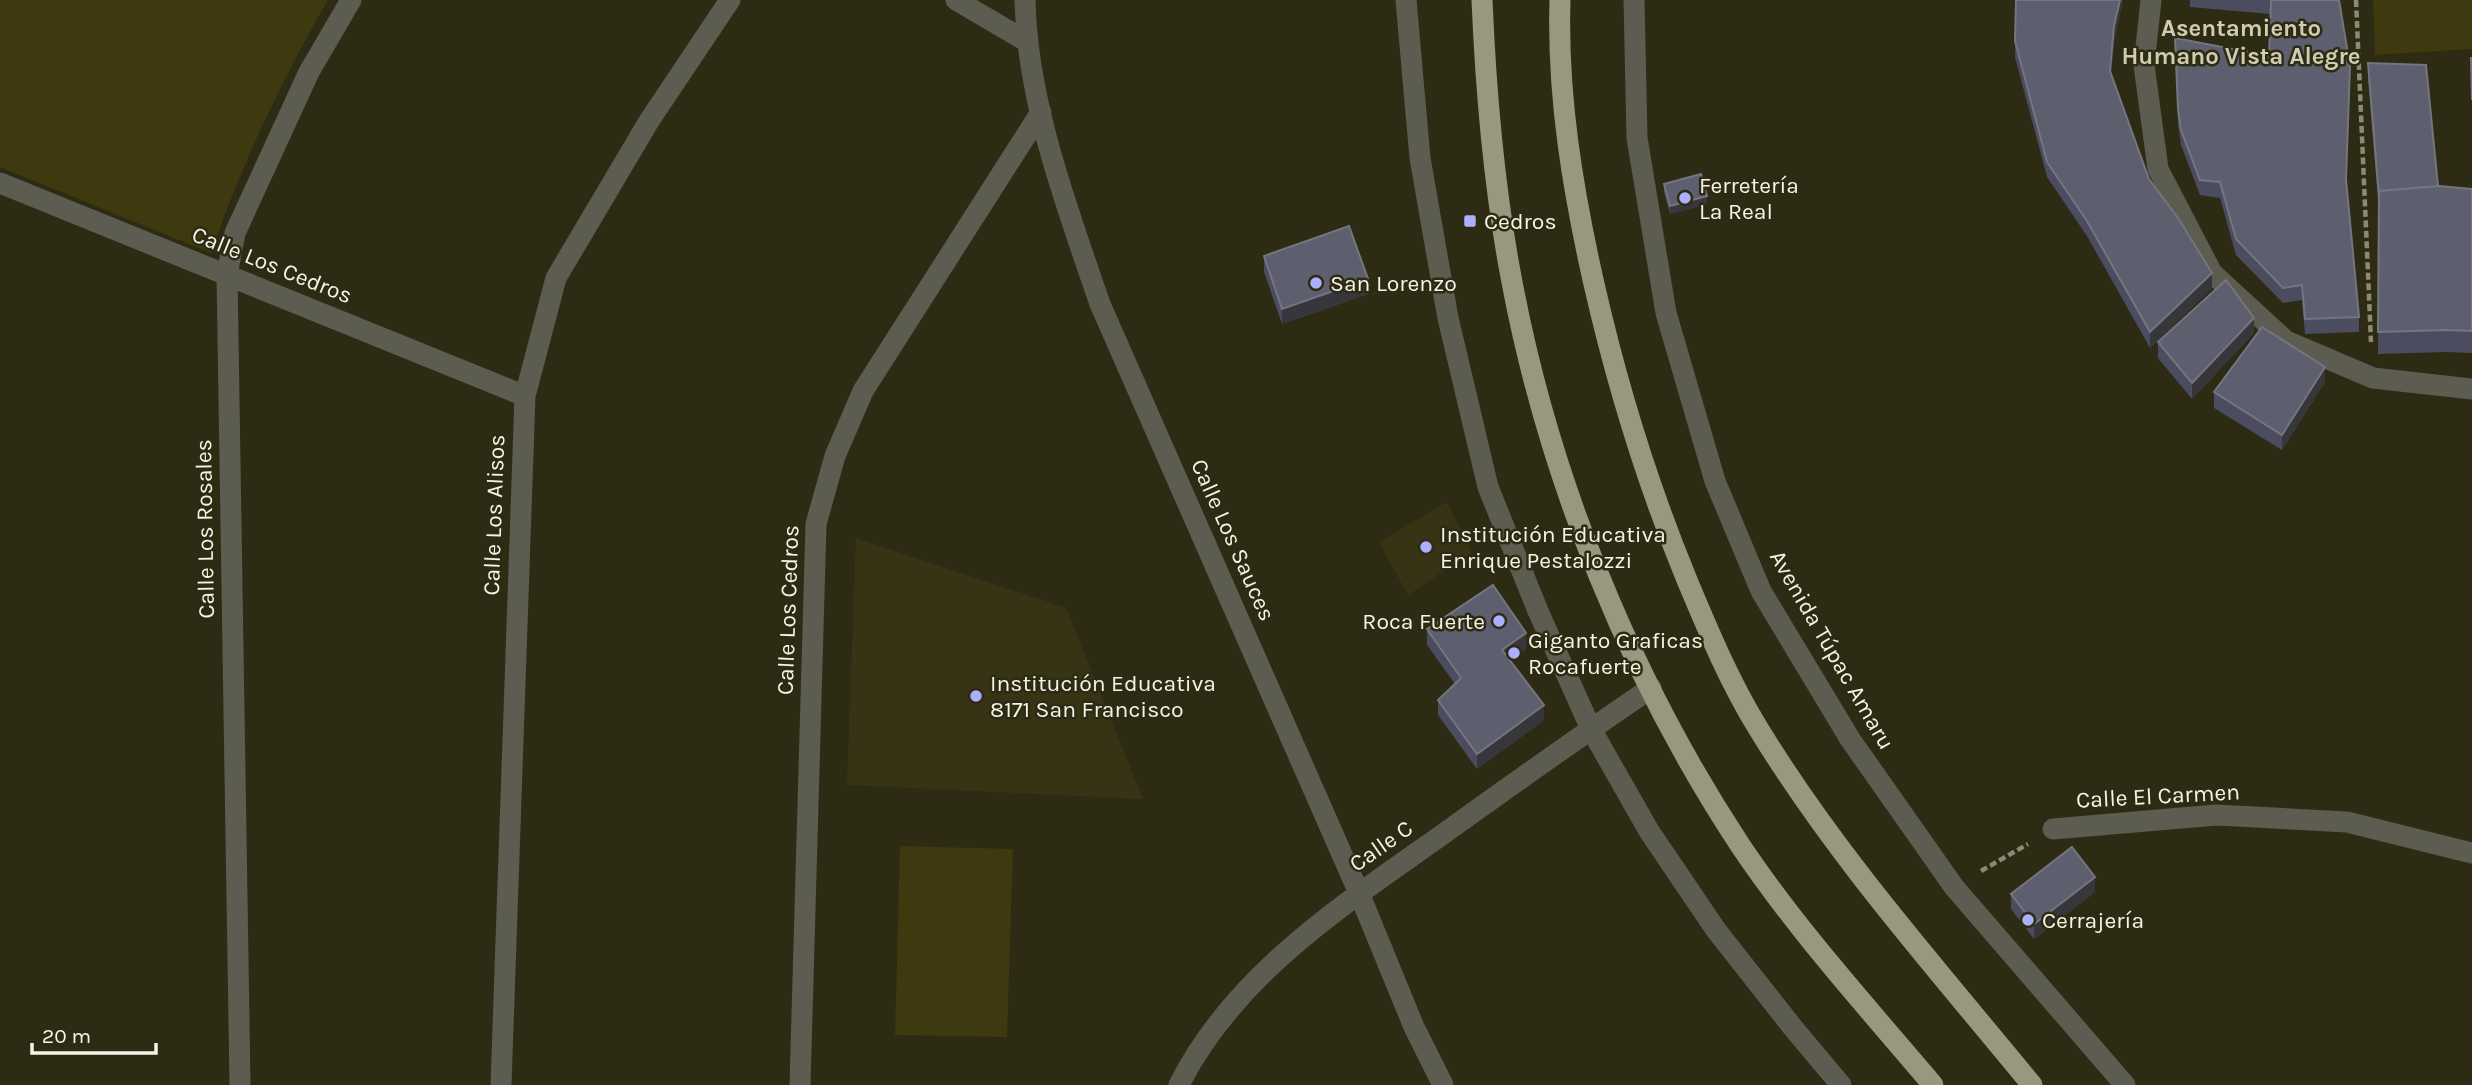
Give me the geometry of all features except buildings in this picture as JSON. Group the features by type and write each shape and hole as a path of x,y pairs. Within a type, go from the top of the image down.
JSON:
{"highway":[{"path":"1482,0 1485,84 1496,184 1512,284 1538,395 1572,503 1605,588 1683,751 1741,845 1810,939 1933,1085"},
{"path":"1560,0 1563,101 1572,177 1611,362 1667,533 1714,646 1757,727 1825,827 1887,908 2032,1085"}],"street":[{"name":"Calle Los Rosales","path":"240,1085 227,275 235,233 309,72 351,0"},
{"name":"Calle Los Alisos","path":"501,1085 525,396 556,278 643,132 730,0"},
{"path":"956,0 1026,41"},
{"name":"Calle Los Sauces","path":"1025,0 1026,41 1041,112 1067,206 1100,304 1359,893 1414,1027 1443,1085"},
{"path":"1406,0 1420,158 1448,318 1488,487 1538,611 1591,729 1649,831 1716,930 1841,1085"},
{"name":"Avenida Túpac Amaru","path":"1634,0 1637,138 1666,313 1715,481 1761,591 1850,738 1954,887 2125,1085"},
{"path":"2151,0 2144,65 2158,169 2212,274 2286,341 2373,378 2472,389"},
{"name":"Calle Los Cedros","path":"800,1085 816,524 835,456 863,391 1041,112"},
{"name":"Calle Los Cedros","path":"0,183 525,396"},
{"name":"Calle C","path":"1179,1085 1213,1028 1242,993 1274,962 1359,893 1651,688"},
{"name":"Calle El Carmen","path":"2053,829 2216,815 2347,822 2472,853"}],"path":[{"path":"2356,0 2373,378"},
{"path":"1954,887 2053,829"}],"shaded area":[{"path":"0,0 328,0 264,124 235,188 211,253 0,167"},
{"path":"2373,0 2472,0 2472,49 2375,55"},
{"name":"Institución Educativa Enrique Pestalozzi","path":"1447,502 1472,552 1408,595 1379,542"},
{"name":"Institución Educativa 8171 San Francisco","path":"856,538 1066,608 1143,799 847,785"},
{"path":"900,846 1013,849 1007,1037 895,1035"}],"place":[{"name":"Ferretería La Real","path":"1685,198"},
{"name":"Cedros","path":"1470,221"},
{"name":"San Lorenzo","path":"1316,283"},
{"name":"Institución Educativa Enrique Pestalozzi","path":"1426,547"},
{"name":"Roca Fuerte","path":"1499,621"},
{"name":"Giganto Graficas Rocafuerte","path":"1514,653"},
{"name":"Institución Educativa 8171 San Francisco","path":"976,696"},
{"name":"Cerrajería","path":"2028,920"}],"district":[{"name":"Asentamiento Humano Vista Alegre","path":"2241,42"}]}
